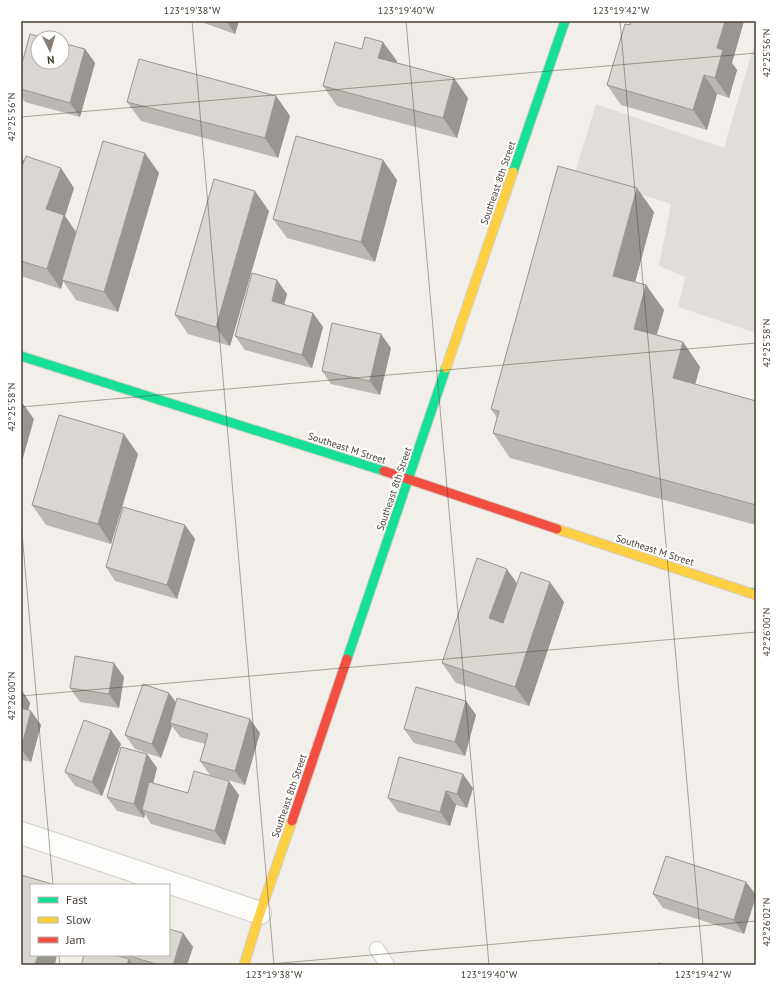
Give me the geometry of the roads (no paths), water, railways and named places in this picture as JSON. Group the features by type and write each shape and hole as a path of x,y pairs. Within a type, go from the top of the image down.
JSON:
{"street":[{"name":"Southeast 8th Street","path":"244,965 260,913 564,21"},
{"name":"Southeast M Street","path":"21,356 409,479 754,594"},
{"path":"21,833 260,913"}],"lane":[{"path":"377,950 388,965"}]}
